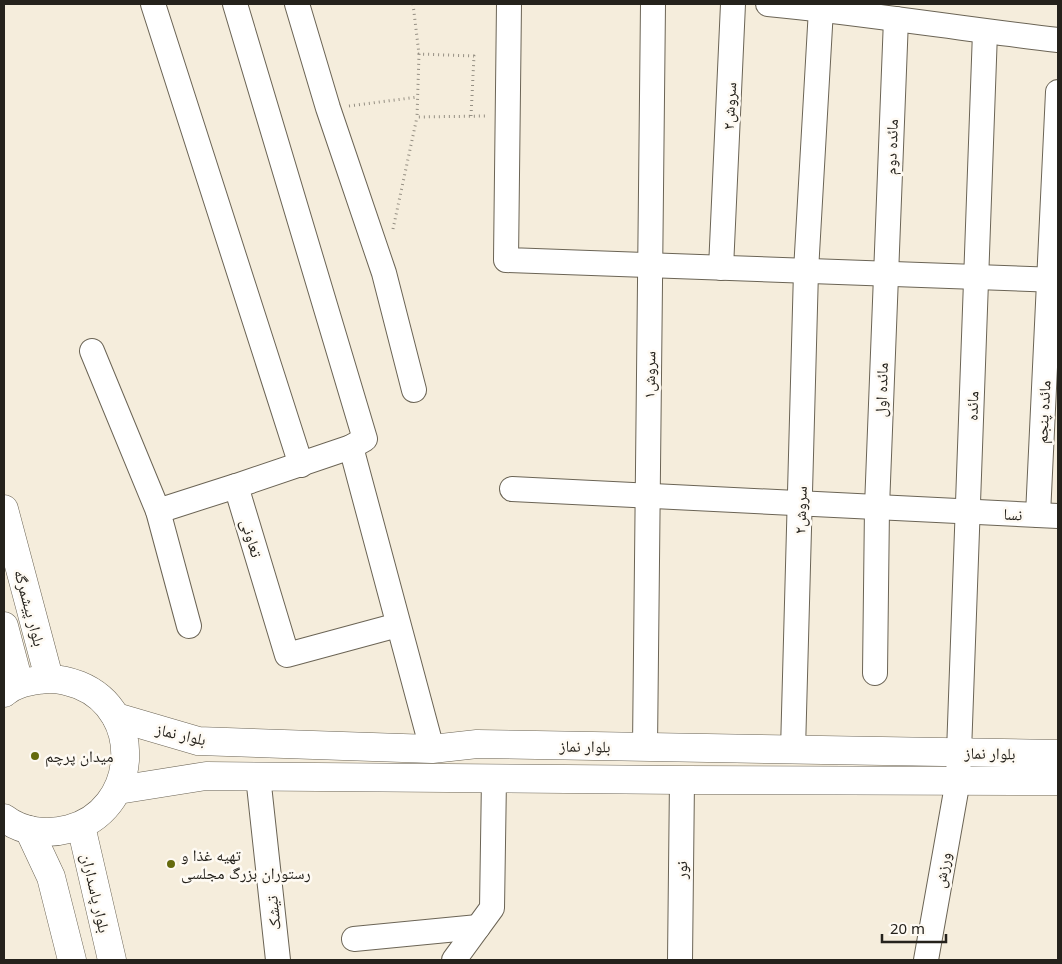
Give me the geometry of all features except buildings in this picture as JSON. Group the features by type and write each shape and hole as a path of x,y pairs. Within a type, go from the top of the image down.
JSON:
{"main road":[{"name":"بلوار پیشمرگه","path":"4,509 49,678"},
{"name":"بلوار پیشمرگه","path":"4,626 11,688"},
{"path":"4,818 29,830 56,833 80,826 102,812 118,790 126,766 125,741 116,717 104,701 88,688 69,681 49,678 11,688"},
{"name":"بلوار نماز","path":"116,717 198,741 432,749 477,744 1058,754"},
{"name":"بلوار نماز","path":"118,790 206,776 1058,781"},
{"name":"بلوار پاسداران","path":"80,826 112,960"},
{"path":"29,830 51,877 72,960"}],"street":[{"path":"153,4 301,465"},
{"path":"158,510 301,465 351,447 366,438 235,4"},
{"path":"297,4 328,108 384,273 414,390"},
{"path":"509,4 506,260 1054,280"},
{"name":"سروش۱","path":"644,747 653,4"},
{"name":"سروش۲","path":"721,268 734,4"},
{"path":"768,4 821,9 985,32 1058,40"},
{"path":"806,271 821,9"},
{"name":"مائده دوم","path":"886,274 896,19"},
{"name":"مائده","path":"958,780 985,32"},
{"name":"مائده پنجم","path":"1048,515 1058,92"},
{"name":"سروش۲","path":"793,750 806,271"},
{"name":"مائده اول","path":"875,673 877,507 886,274"},
{"path":"92,351 158,510 189,626"},
{"path":"351,447 432,749"},
{"name":"تعاونی","path":"236,486 287,655 398,625"},
{"name":"نسا","path":"512,489 1048,515"},
{"name":"تیشک","path":"258,776 278,960"},
{"path":"454,960 492,908 494,778"},
{"name":"نور","path":"680,960 682,780"},
{"name":"ورزش","path":"926,960 958,780"},
{"path":"354,939 478,927"}],"path":[{"path":"392,234 418,117 419,54 413,4"},
{"path":"418,117 471,116 474,56 419,54"},
{"path":"328,108 418,98"}],"place":[{"name":"میدان پرچم","path":"35,756"},
{"name":"تهیه غذا و رستوران بزرگ مجلسی","path":"171,864"}]}
